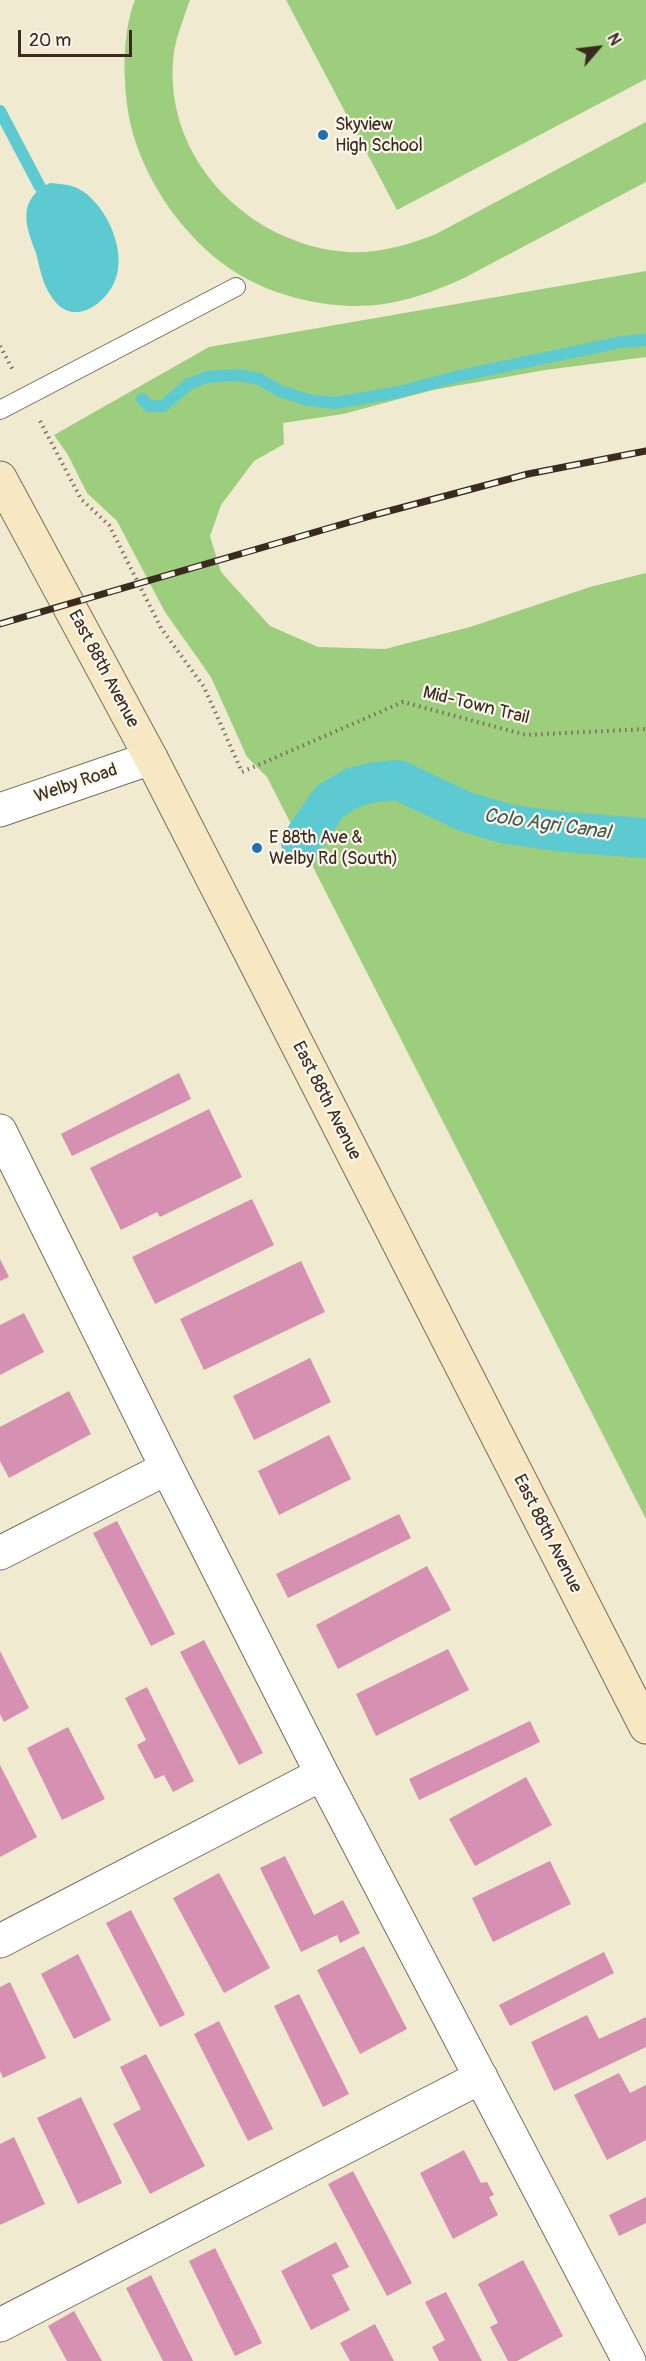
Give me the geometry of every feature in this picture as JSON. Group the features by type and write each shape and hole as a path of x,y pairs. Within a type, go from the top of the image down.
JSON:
{"main road":[{"name":"East 88th Avenue","path":"0,478 151,758 646,1727"}],"street":[{"name":"Welby Road","path":"0,810 151,758"},
{"path":"0,1131 322,1774 629,2361"},
{"path":"0,1553 167,1468"},
{"path":"0,1941 322,1774"},
{"path":"0,2325 481,2077"}],"lane":[{"path":"0,410 236,287"}],"path":[{"name":"Mid-Town Trail","path":"81,499 109,525 161,628 204,687 242,772 403,702 526,735 646,729"}],"green space":[{"path":"135,0 190,0 174,52 173,90 181,126 196,159 218,188 245,213 276,232 311,246 347,252 370,252 404,245 436,234 646,122 646,182 462,279 411,298 384,304 343,306 300,299 272,290 247,279 225,265 204,247 184,227 152,181 132,130 127,104 126,37"},
{"path":"286,0 646,0 646,79 397,210"},
{"path":"646,271 646,357 545,370 433,390 343,414 283,423 284,444 254,461 221,505 210,536 221,572 270,626 318,647 385,649 470,627 590,587 646,573 646,1519 267,777 247,757 211,677 165,612 117,521 87,493 68,455 54,435 209,347"}],"water":[{"path":"50,183 74,187 88,195 105,216 117,243 118,271 114,283 102,300 85,310 67,311 51,296 43,281 28,231 26,214 28,204 42,187"}],"building":[{"path":"179,1073 191,1099 72,1156 61,1134"},
{"path":"209,1109 242,1177 160,1217 157,1212 121,1230 90,1168"},
{"path":"252,1199 274,1245 155,1304 132,1257"},
{"path":"0,1259 9,1277 0,1281"},
{"path":"301,1261 325,1312 204,1370 180,1319"},
{"path":"24,1313 44,1352 0,1375 0,1325"},
{"path":"310,1358 331,1402 254,1440 233,1396"},
{"path":"69,1391 91,1434 9,1478 0,1461 0,1427"},
{"path":"329,1435 351,1479 279,1515 258,1471"},
{"path":"399,1514 411,1538 288,1598 276,1574"},
{"path":"117,1521 175,1634 151,1646 93,1533"},
{"path":"427,1566 451,1610 338,1669 316,1625"},
{"path":"204,1640 263,1753 239,1765 180,1652"},
{"path":"448,1649 469,1690 376,1736 356,1694"},
{"path":"0,1651 29,1708 4,1722 0,1714"},
{"path":"147,1687 194,1781 173,1792 164,1775 155,1779 137,1745 146,1740 125,1698"},
{"path":"530,1721 540,1742 419,1800 409,1779"},
{"path":"68,1727 105,1799 62,1820 27,1748"},
{"path":"0,1765 37,1837 0,1857"},
{"path":"526,1777 552,1825 475,1866 449,1819"},
{"path":"285,1856 314,1915 343,1900 360,1933 340,1943 337,1935 301,1952 260,1868"},
{"path":"550,1861 571,1904 493,1942 472,1898"},
{"path":"219,1873 270,1968 224,1993 173,1898"},
{"path":"131,1910 185,2015 160,2027 106,1923"},
{"path":"364,1946 407,2029 360,2054 317,1970"},
{"path":"604,1952 614,1973 510,2026 499,2005"},
{"path":"78,1954 111,2020 74,2039 41,1974"},
{"path":"10,1982 46,2058 3,2078 0,2071 0,1987"},
{"path":"299,1994 349,2094 323,2107 274,2006"},
{"path":"587,2015 599,2039 646,2017 646,2047 554,2091 531,2042"},
{"path":"219,2021 273,2129 248,2141 194,2034"},
{"path":"146,2054 205,2166 150,2194 113,2124 141,2109 120,2067"},
{"path":"619,2073 630,2093 646,2085 646,2140 607,2160 574,2095"},
{"path":"81,2097 122,2183 78,2204 37,2118"},
{"path":"14,2137 45,2204 0,2225 0,2144"},
{"path":"464,2150 481,2183 487,2182 494,2195 489,2197 498,2215 453,2239 420,2173"},
{"path":"353,2171 412,2283 387,2296 328,2184"},
{"path":"646,2197 646,2223 619,2236 609,2215"},
{"path":"336,2242 349,2267 332,2275 350,2310 311,2330 281,2271"},
{"path":"215,2248 262,2343 235,2356 189,2261"},
{"path":"523,2260 563,2336 517,2361 508,2361 490,2327 498,2323 478,2284"},
{"path":"151,2275 193,2361 163,2361 126,2288"},
{"path":"446,2292 482,2361 439,2361 432,2347 445,2340 425,2302"},
{"path":"74,2311 102,2361 67,2361 48,2326"},
{"path":"375,2324 394,2361 350,2361 340,2343"}],"waterway":[{"path":"0,111 40,187"},
{"path":"142,399 149,406 163,406 189,384 207,377 238,375 259,379 280,391 308,400 335,403 399,392 459,376 621,342 646,340"},
{"name":"Colo Agri Canal","path":"301,843 330,801 354,787 398,780 466,812 507,824 564,832 646,838"}],"railway":[{"path":"0,624 374,515 528,474 646,451"}],"place":[{"name":"Skyview High School","path":"323,135"},
{"name":"E 88th Ave & Welby Rd (South)","path":"257,848"}]}
